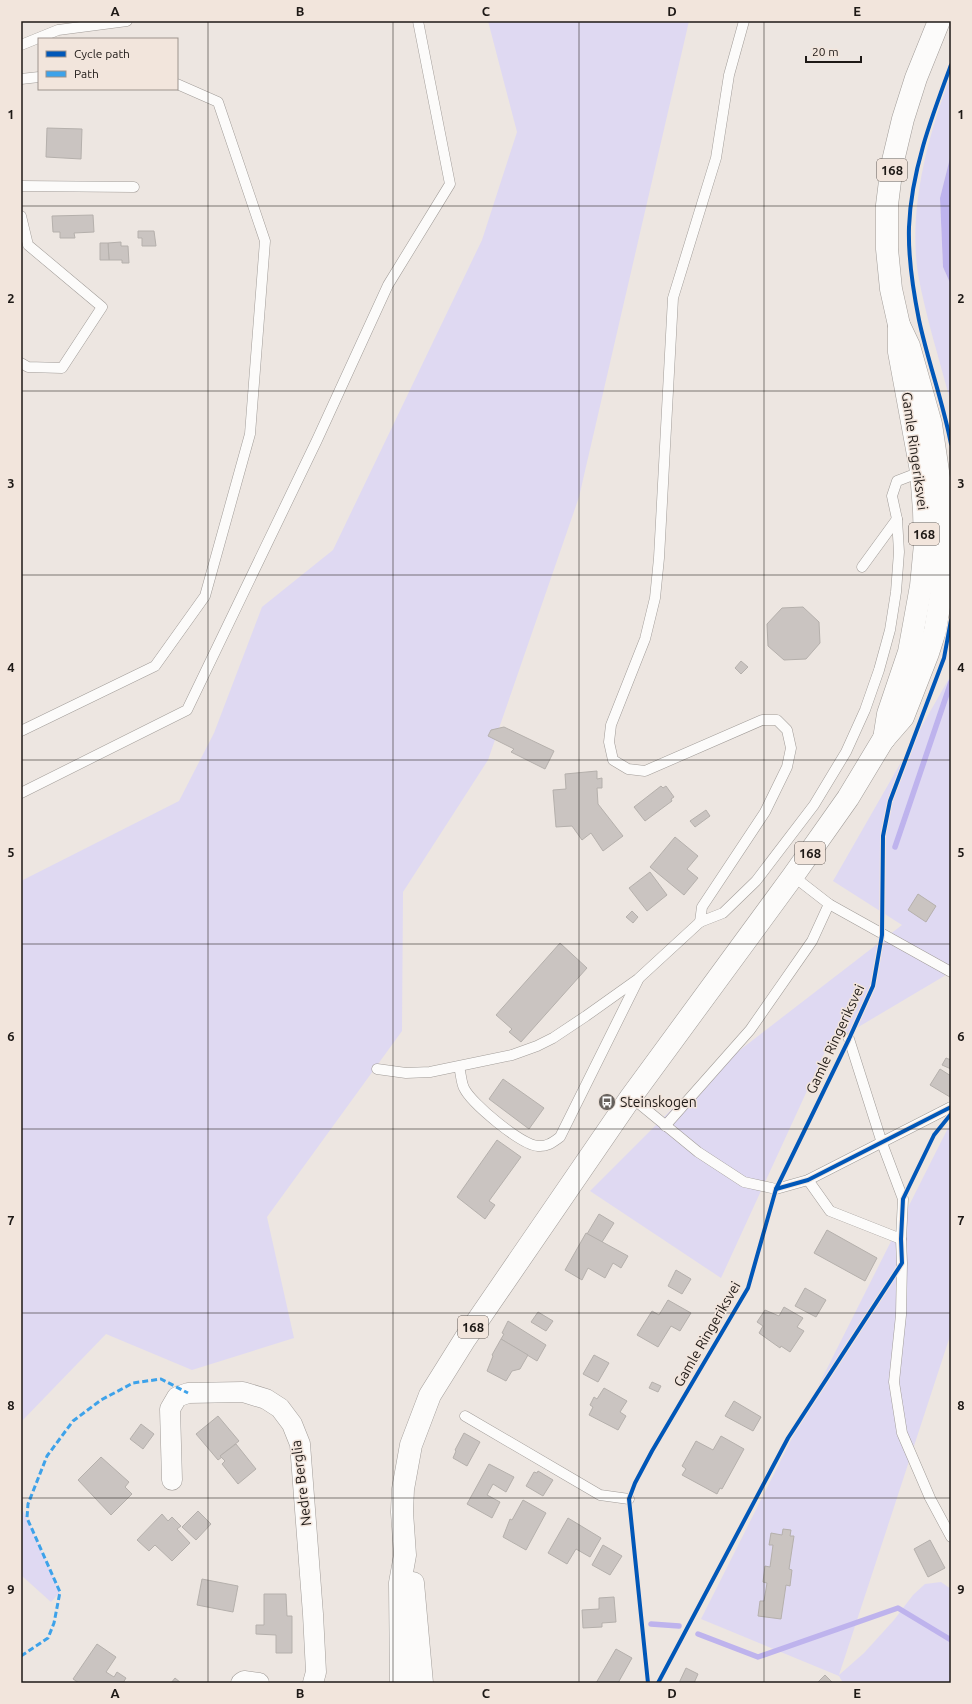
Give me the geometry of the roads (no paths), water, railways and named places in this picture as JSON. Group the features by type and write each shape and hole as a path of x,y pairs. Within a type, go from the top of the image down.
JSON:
{"main road":[{"name":"Gamle Ringeriksvei","path":"422,1683 413,1580 405,1555 402,1512 405,1470 413,1438 430,1395 465,1339 632,1098 848,798 883,740 903,717 926,659 934,631 941,595 944,561 944,512 930,470 931,424 909,346 899,325 891,289 887,205 892,165 903,119 916,78 939,21"},
{"name":"Gamle Ringeriksvei","path":"401,1683 400,1583 405,1555"}],"street":[{"name":"Nedre Berglia","path":"172,1480 170,1409 177,1397 188,1393 244,1392 266,1399 280,1408 292,1424 300,1444 316,1672 313,1683"},
{"path":"241,1683 244,1681 259,1683"}],"lane":[{"path":"38,38 58,30 127,21"},
{"path":"21,793 187,710 313,447 388,285 450,184 418,21"},
{"path":"700,922 702,907 765,812 786,767 791,748 787,730 777,720 762,720 645,771 628,769 613,760 609,742 611,725 645,639 655,598 659,558 673,298 716,158 730,75 744,21"},
{"path":"21,45 38,38"},
{"path":"21,79 38,77"},
{"path":"21,731 155,666 205,596 250,434 265,241 218,102 178,84"},
{"path":"21,186 134,187"},
{"path":"21,216 28,245 102,307 62,368 28,367 21,363"},
{"path":"376,1070 406,1073 459,1067 512,1055 537,1046 553,1038 638,979 700,922 724,913 756,881 814,805 846,752 865,710 879,670 890,630 896,592 899,552 892,496 897,480 930,470"},
{"path":"862,567 896,519"},
{"path":"793,876 829,904 882,935 951,972"},
{"path":"665,1126 750,1030 812,940 829,904"},
{"path":"459,1067 464,1088 479,1107 523,1141 537,1146 548,1146 560,1137 638,979"},
{"path":"849,1039 882,1143 903,1199 901,1239 901,1315 894,1382 902,1434 927,1491 951,1537"},
{"path":"632,1098 698,1152 744,1182 776,1189 808,1180 951,1108"},
{"path":"808,1180 830,1211 901,1239"},
{"path":"465,1416 600,1495 629,1499"}],"waterway":[{"path":"895,847 951,682"},
{"path":"698,1634 758,1657 898,1608 951,1640"},
{"path":"651,1624 679,1626"}],"place":[{"name":"Steinskogen","path":"607,1102"}]}
